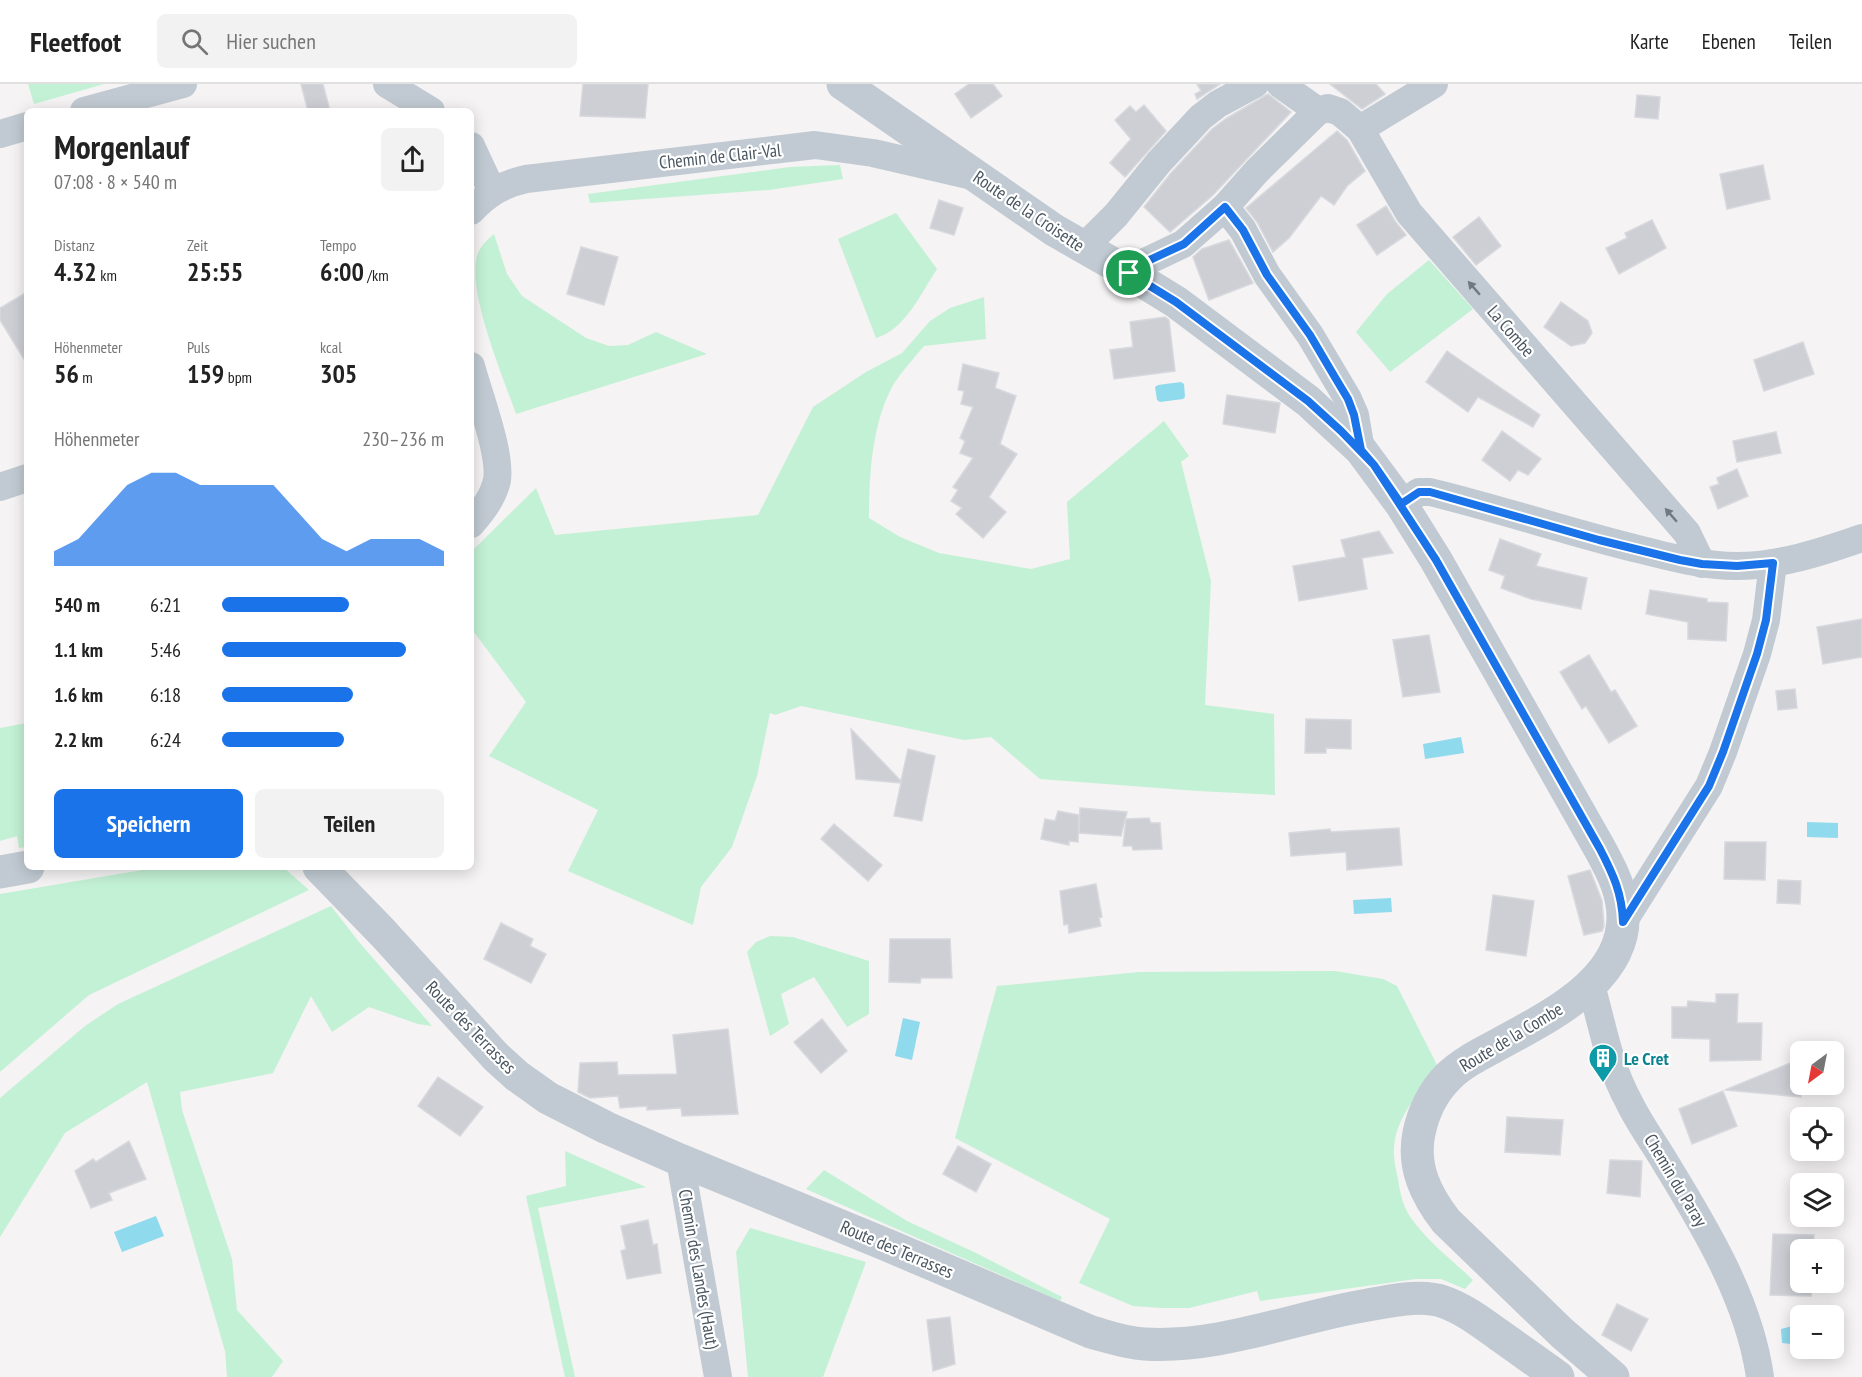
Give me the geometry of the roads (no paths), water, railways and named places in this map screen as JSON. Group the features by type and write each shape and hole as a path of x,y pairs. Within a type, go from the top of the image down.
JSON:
{"street":[{"path":"95,108 183,84"},
{"path":"387,84 426,108"},
{"name":"Route de la Croisette","path":"843,84 1083,248 1176,302 1308,401 1361,450 1401,504"},
{"path":"1083,248 1116,215 1159,162 1201,117 1218,104 1256,84"},
{"name":"La Combe","path":"1280,84 1318,111 1328,108 1340,112 1360,129 1409,213 1687,533 1702,564"},
{"path":"1360,129 1434,84"},
{"path":"1129,273 1141,264 1184,244 1225,207 1257,171 1318,111"},
{"path":"0,134 24,127"},
{"name":"Chemin de Clair-Val","path":"474,209 492,191 510,183 548,175 815,145 873,153 978,177"},
{"path":"474,152 492,191"},
{"path":"1225,207 1243,230 1267,275 1310,335 1348,399 1354,415 1361,450"},
{"path":"474,377 493,444 498,476 492,494 474,520"},
{"path":"0,487 24,479"},
{"path":"1401,504 1419,492 1430,492 1599,540 1702,564 1737,566 1773,563 1835,548 1862,538"},
{"name":"Route de la Combe","path":"1401,504 1436,560 1600,849 1619,888 1623,905 1623,922 1617,945 1603,971 1591,985 1550,1017 1474,1058 1447,1078 1422,1119 1416,1150 1417,1164 1434,1206 1446,1221 1562,1333 1613,1377"},
{"path":"1623,922 1709,786 1723,752 1766,620 1773,563"},
{"path":"0,872 24,868"},
{"name":"Route des Terrasses","path":"322,870 383,933 467,1027 517,1076 563,1107 680,1160 1091,1332 1146,1344 1193,1342 1244,1333 1354,1307 1419,1299 1432,1300 1466,1312 1558,1377"},
{"name":"Chemin du Paray","path":"1591,985 1614,1068 1628,1102 1714,1243 1747,1324 1760,1377"},
{"name":"Chemin des Landes (Haut)","path":"680,1160 718,1377"}],"water":[{"path":"1181,382 1184,384 1185,397 1183,399 1160,402 1157,400 1155,387"},
{"path":"1461,737 1464,753 1425,759 1423,744"},
{"path":"1807,822 1838,823 1838,838 1807,837"},
{"path":"1391,898 1392,912 1354,914 1353,900"},
{"path":"903,1018 920,1022 912,1060 895,1056"},
{"path":"156,1216 164,1236 122,1252 114,1232"},
{"path":"1790,1327 1790,1344 1782,1343 1781,1329"}],"place":[{"name":"Le Cret","path":"1603,1084"}]}
